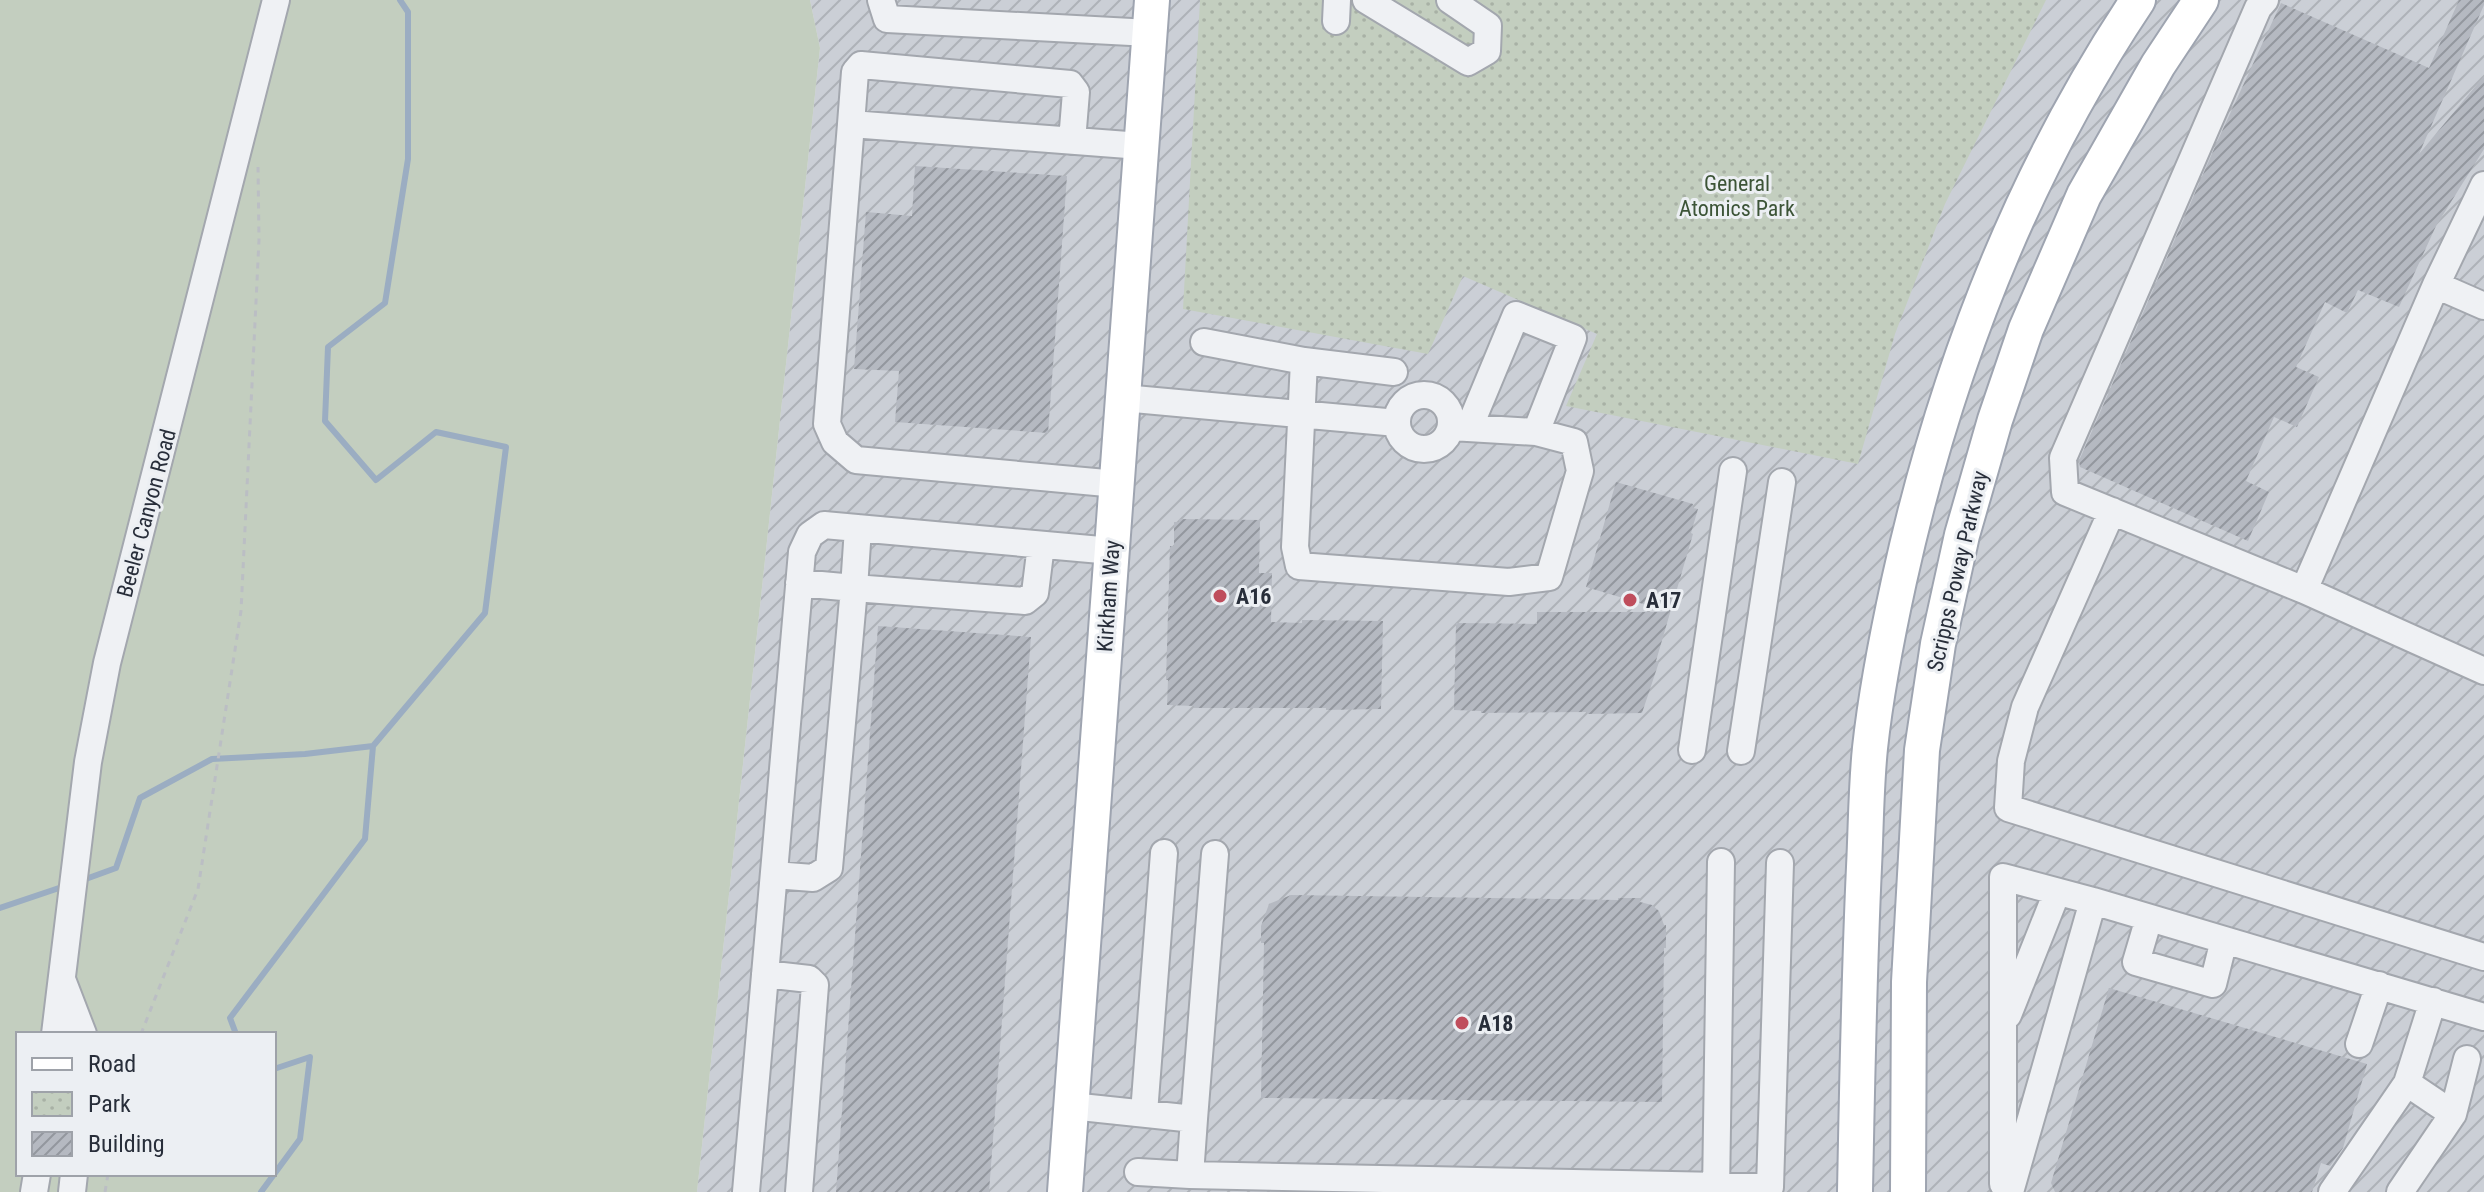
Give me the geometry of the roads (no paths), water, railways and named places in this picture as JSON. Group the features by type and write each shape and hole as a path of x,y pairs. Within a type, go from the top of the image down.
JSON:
{"main road":[{"path":"1855,1192 1859,977 1870,748 1889,630 1913,518 1947,400 1980,307 2039,173 2110,42 2138,0"},
{"name":"Scripps Poway Parkway","path":"1908,1192 1909,982 1922,750 1938,644 1962,535 1995,420 2026,329 2084,195 2158,65 2201,0"},
{"name":"Kirkham Way","path":"1065,1192 1151,17"}],"street":[{"name":"Beeler Canyon Road","path":"55,1032 88,762 107,663 276,0"},
{"path":"881,0 887,19 1151,17"},
{"path":"1366,0 1468,62 1487,51 1488,26 1450,0"},
{"path":"2265,0 2258,8 2063,458 2065,492 2304,590 2484,671"},
{"path":"1072,141 1076,92 1070,84 861,65 855,72 827,424 835,442 856,460 1117,484"},
{"path":"851,124 1141,146"},
{"path":"2304,590 2436,285 2484,185"},
{"path":"2436,285 2484,306"},
{"path":"1304,361 1295,547 1299,566 1509,582 1549,577 1580,471 1574,442 1536,432 1460,428 1451,419 1445,404 1423,395 1407,401 1398,415 1397,423 1403,439 1417,448 1426,449 1442,442 1460,428 1516,315 1573,338 1536,432"},
{"path":"1204,342 1304,361 1394,372"},
{"path":"1123,398 1397,423"},
{"path":"1692,750 1733,471"},
{"path":"1741,751 1782,482"},
{"path":"2112,511 2025,707 2011,761 2008,808 2484,957"},
{"path":"746,1192 802,552 810,535 824,525 1112,551"},
{"path":"774,875 813,878 829,868 858,528"},
{"path":"799,583 1025,601 1035,593 1041,545"},
{"path":"1144,1113 1164,853"},
{"path":"1190,1175 1215,854"},
{"path":"1716,1189 1721,862"},
{"path":"1138,1172 1770,1189 1780,863"},
{"path":"2003,1192 2003,877 2484,1017"},
{"path":"2003,1028 2057,892"},
{"path":"2010,1192 2093,901"},
{"path":"2149,918 2136,962 2213,984 2224,940"},
{"path":"765,974 809,979 815,985 799,1192"},
{"path":"62,978 82,1032"},
{"path":"2359,1044 2379,985"},
{"path":"2332,1192 2407,1083 2433,1001"},
{"path":"2400,1192 2453,1114 2467,1059"},
{"path":"2407,1083 2453,1114"},
{"path":"1071,1106 1194,1119"}],"waterway":[{"path":"235,1032 230,1018 365,839 373,746 485,613 506,447 436,432 376,480 325,421 328,347 385,303 408,159 408,12 400,0"},
{"path":"83,880 116,868 140,798 212,759 305,754 373,746"},
{"path":"0,908 65,886"},
{"path":"276,1068 310,1057 300,1139 276,1172"},
{"path":"261,1192 273,1176"}],"place":[{"name":"A16","path":"1220,596"},
{"name":"A17","path":"1630,600"},
{"name":"A18","path":"1462,1023"}],"park label":[{"name":"General Atomics Park","path":"1737,196"}]}
